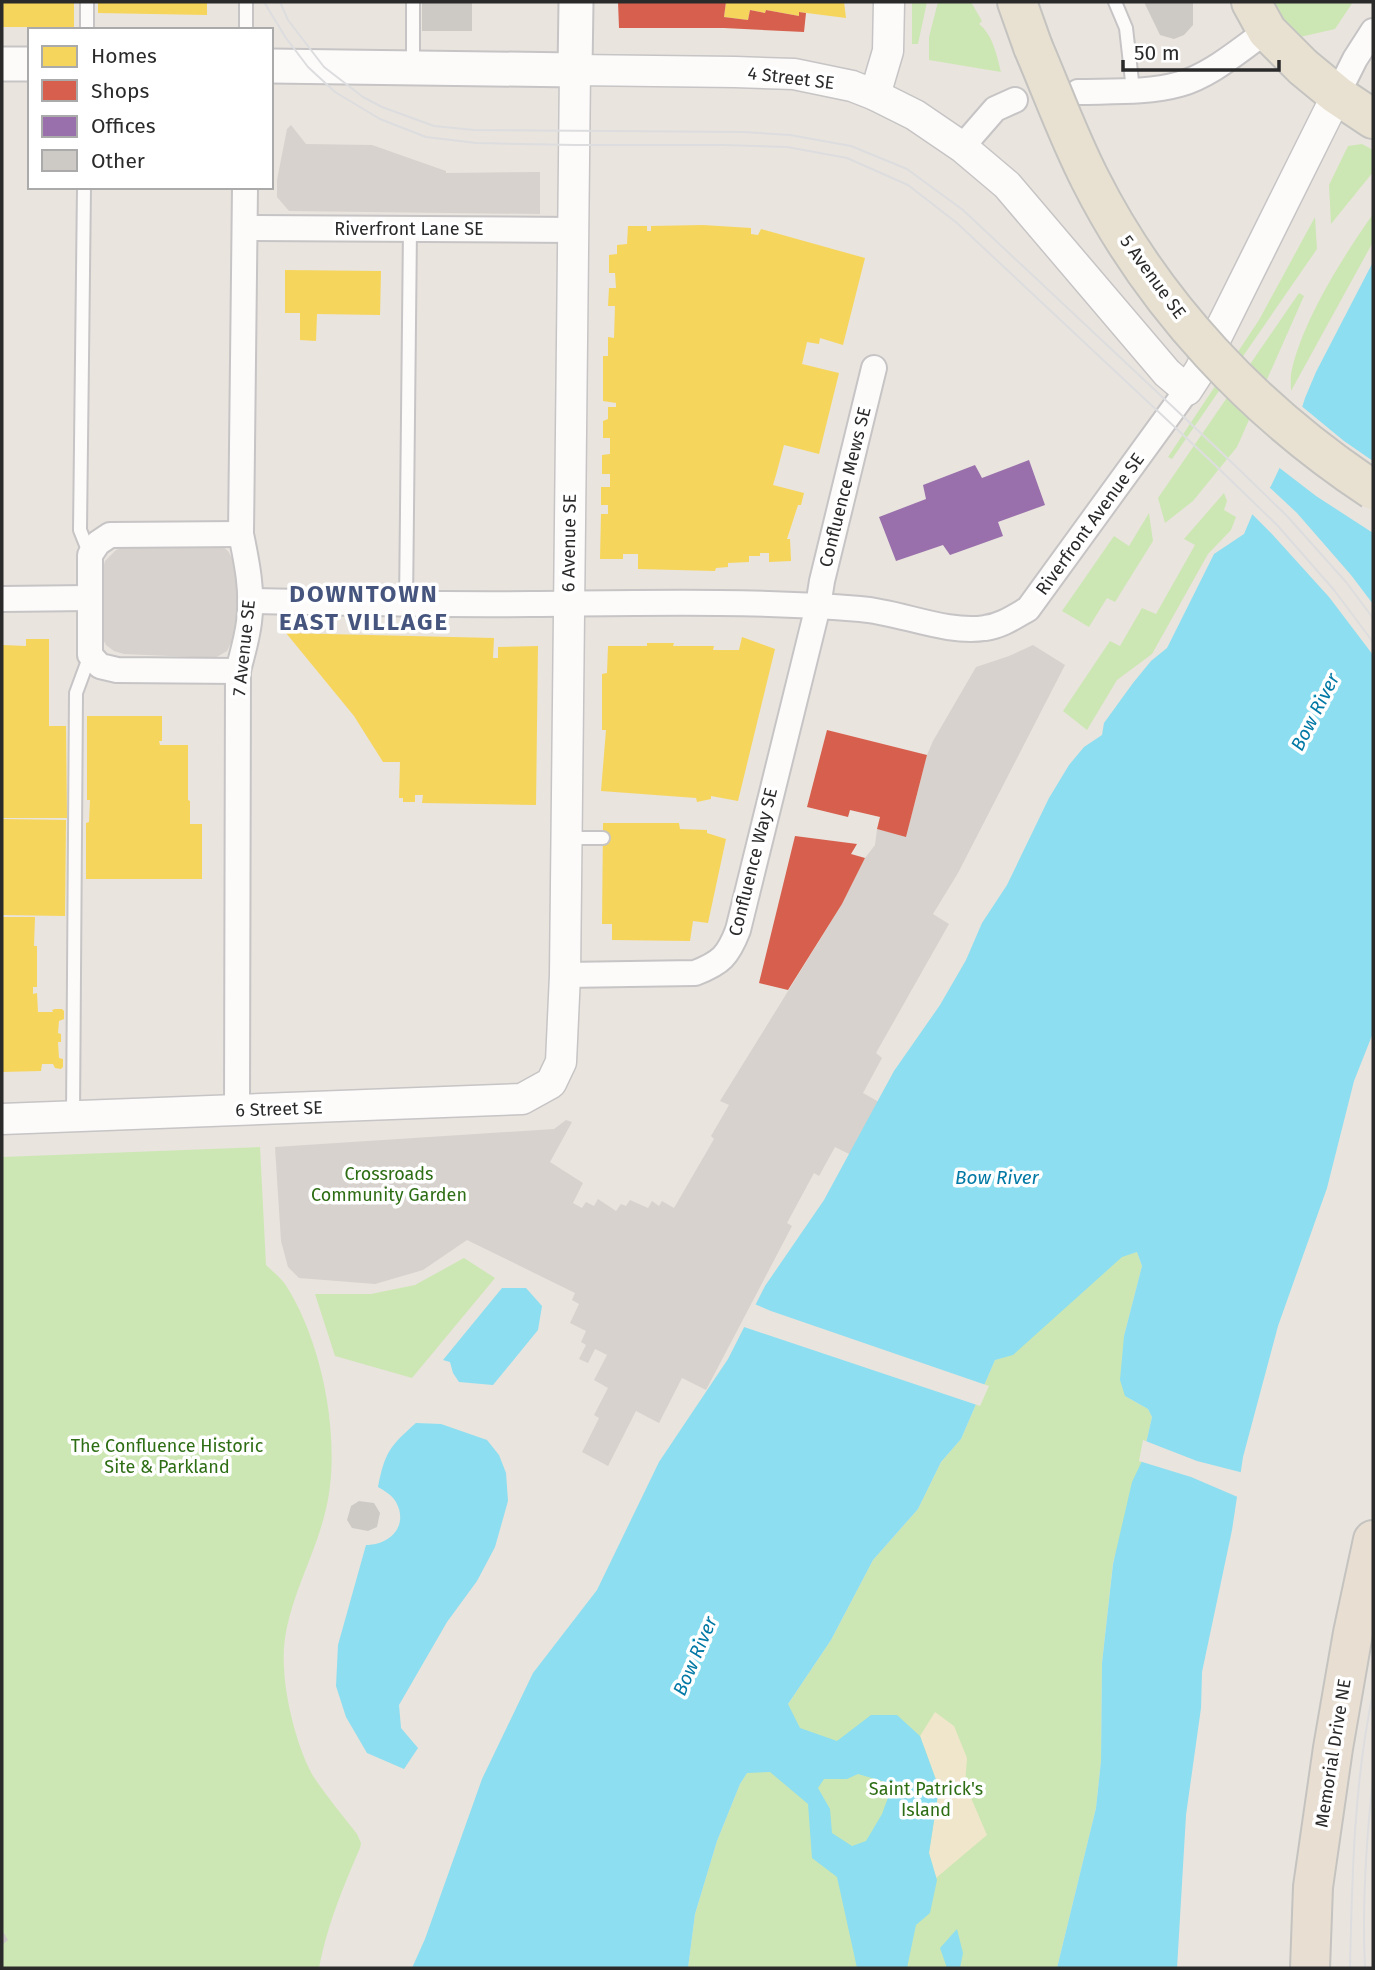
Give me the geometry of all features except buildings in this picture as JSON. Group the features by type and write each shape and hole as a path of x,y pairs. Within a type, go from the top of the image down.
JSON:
{"highway":[{"name":"Memorial Drive NE","path":"1310,1968 1314,1887 1333,1748 1373,1540"}],"main road":[{"name":"6 Avenue SE","path":"575,70 576,2"},
{"name":"5 Avenue SE","path":"1017,2 1033,47 1089,178 1127,245 1156,286 1216,361 1242,386 1290,429 1373,490"},
{"path":"1259,16 1303,67 1337,95 1373,119"},
{"path":"2,64 28,64"},
{"name":"4 Street SE","path":"273,66 575,70"}],"street":[{"path":"875,95 888,51 889,2"},
{"path":"1078,92 1133,90 1181,84 1211,70 1259,16"},
{"name":"Riverfront Avenue SE","path":"250,601 406,605 818,606 878,610 960,629 985,628 1003,623 1028,609 1187,390 1206,359 1355,59 1373,31"},
{"name":"4 Street SE","path":"575,70 794,74 852,86 915,115 961,147 1007,185 1167,373 1187,390"},
{"name":"6 Avenue SE","path":"551,1083 561,1062 565,975 575,70"},
{"path":"961,147 995,109 1016,100"},
{"name":"7 Avenue SE","path":"237,1110 238,671 249,623 250,601 250,585 241,534 245,189"},
{"name":"Riverfront Lane SE","path":"245,228 573,230"},
{"name":"Confluence Mews SE","path":"818,606 874,369"},
{"path":"238,671 117,670 100,666 90,655 89,598 90,555 98,542 110,535 241,534"},
{"path":"2,599 89,598"},
{"name":"Confluence Way SE","path":"565,975 695,973 711,967 730,951 738,930 818,606"},
{"name":"6 Street SE","path":"2,1119 522,1099 551,1083"}],"lane":[{"path":"87,2 87,28"},
{"path":"246,2 246,28"},
{"path":"413,2 413,68"},
{"path":"1115,2 1126,28 1133,90"},
{"path":"84,189 80,530 90,555"},
{"path":"406,605 410,229"},
{"path":"73,1116 76,693 90,655"},
{"path":"567,838 603,838"}],"green space":[{"path":"912,2 927,2 918,44 912,44"},
{"path":"938,2 971,2 982,21 979,24 991,40 1001,72 929,60 929,37"},
{"path":"1267,2 1353,2 1335,29 1300,37"},
{"path":"1362,144 1373,150 1373,172 1331,224 1329,185 1348,146"},
{"path":"1373,214 1373,242 1291,391 1292,369 1315,309 1337,268"},
{"path":"1315,217 1317,249 1172,459 1168,457 1259,320"},
{"path":"1299,293 1304,296 1237,447 1193,501 1165,523 1158,498"},
{"path":"1224,493 1227,501 1224,510 1236,517 1231,530 1208,554 1152,654 1117,680 1087,730 1063,711 1110,641 1120,646 1142,608 1156,614 1195,545 1184,539"},
{"path":"1149,513 1153,541 1115,602 1107,598 1089,627 1062,611 1114,536 1129,546"},
{"name":"The Confluence Historic Site & Parkland","path":"260,1147 266,1265 285,1284 310,1334 326,1393 332,1454 321,1529 287,1627 284,1667 287,1694 298,1740 309,1768 357,1834 360,1848 331,1921 319,1968 2,1968 2,1157"},
{"name":"Saint Patrick's Island","path":"1137,1252 1142,1266 1124,1336 1125,1396 1148,1409 1152,1417 1113,1563 1102,1663 1101,1761 1096,1808 1057,1968 688,1968 695,1914 717,1841 740,1784 788,1704 831,1640 873,1560 918,1509 941,1462 961,1439 995,1360 1013,1354 1122,1256"},
{"path":"464,1258 495,1278 412,1378 335,1356 315,1294 371,1294 415,1285"}],"sand":[{"path":"935,1712 954,1726 967,1758 965,1784 987,1835 936,1878 929,1853 939,1788 920,1736"}],"shaded area":[{"path":"291,125 306,144 372,145 446,173 540,172 540,214 289,211 277,197 277,180 287,129"},
{"path":"221,545 233,560 241,600 236,632 227,651 215,658 124,654 106,645 101,636 101,576 105,561 116,550 126,546"},
{"path":"1033,645 1065,665 958,873 933,914 949,924 876,1053 882,1058 863,1093 886,1106 857,1158 835,1147 819,1176 814,1173 787,1223 792,1226 706,1390 682,1378 659,1423 636,1411 608,1466 582,1452 599,1418 594,1415 608,1388 594,1380 607,1355 595,1349 588,1363 579,1359 586,1345 581,1342 586,1331 570,1323 579,1304 572,1300 575,1293 467,1240 423,1270 375,1284 299,1278 288,1267 281,1241 275,1147 554,1129 566,1120 572,1122 550,1162 583,1183 573,1203 582,1208 586,1202 594,1206 598,1199 616,1211 621,1204 626,1206 630,1200 648,1208 652,1201 659,1206 662,1201 674,1208 714,1139 711,1136 729,1105 720,1101 842,904 865,858 875,845 877,829 906,836 927,755 976,667"}],"water":[{"name":"Bow River","path":"1373,262 1373,1033 1354,1081 1327,1188 1278,1326 1243,1457 1232,1530 1202,1672 1201,1708 1186,1815 1177,1968 1057,1968 1096,1808 1101,1761 1102,1663 1113,1564 1132,1482 1142,1461 1152,1417 1148,1409 1125,1396 1120,1380 1124,1336 1142,1266 1137,1252 1122,1257 1013,1355 995,1360 961,1439 941,1462 918,1509 873,1560 831,1640 788,1704 800,1728 837,1741 871,1715 897,1715 920,1736 939,1788 929,1853 937,1880 930,1913 916,1925 907,1968 857,1968 837,1877 812,1858 808,1804 770,1772 747,1773 740,1784 717,1841 695,1914 688,1968 412,1968 425,1939 482,1779 533,1673 597,1590 659,1462 728,1359 765,1286 824,1200 894,1071 940,1005 966,960 982,923 1007,885 1049,798 1069,765 1084,747 1102,735 1104,723 1133,683 1151,661 1167,648 1214,554 1244,534 1255,508 1271,486 1290,446 1316,372","holes":["858,1774 885,1782 889,1795 882,1814 866,1841 852,1846 832,1833 830,1809 818,1788 824,1779 847,1779"]},
{"path":"502,1288 526,1288 542,1306 538,1330 493,1385 459,1382 450,1362 443,1360"},
{"path":"416,1423 441,1424 487,1440 499,1455 506,1473 508,1501 495,1547 477,1581 447,1622 399,1705 401,1728 418,1748 404,1769 367,1753 346,1717 336,1686 338,1645 366,1545 383,1542 399,1526 399,1511 394,1500 378,1487 383,1465 394,1444"},
{"path":"957,1929 963,1953 960,1968 947,1968 940,1948"}],"pier":[{"path":"1299,404 1373,461 1373,533 1316,496 1277,466 1287,445"},
{"path":"1267,485 1297,513 1373,604 1373,655 1329,597 1250,512"},
{"path":"752,1303 989,1386 980,1406 741,1326"},
{"path":"1143,1440 1197,1461 1244,1473 1240,1498 1191,1477 1139,1461"}],"tram line":[{"path":"264,2 308,67 335,92 380,119 426,137 476,143 787,147 847,158 908,185 957,223 1278,526 1334,590 1373,642"},
{"path":"280,2 288,20 324,67 363,97 434,126 474,130 743,132 790,135 851,146 907,169 963,210 1222,453 1287,516 1346,582 1373,618"},
{"path":"1350,1968 1358,1795 1373,1693"},
{"path":"1365,1968 1365,1874 1373,1779"}],"district":[{"name":"DOWNTOWN EAST VILLAGE","path":"364,608"}],"park label":[{"name":"Crossroads Community Garden","path":"389,1184"}]}
